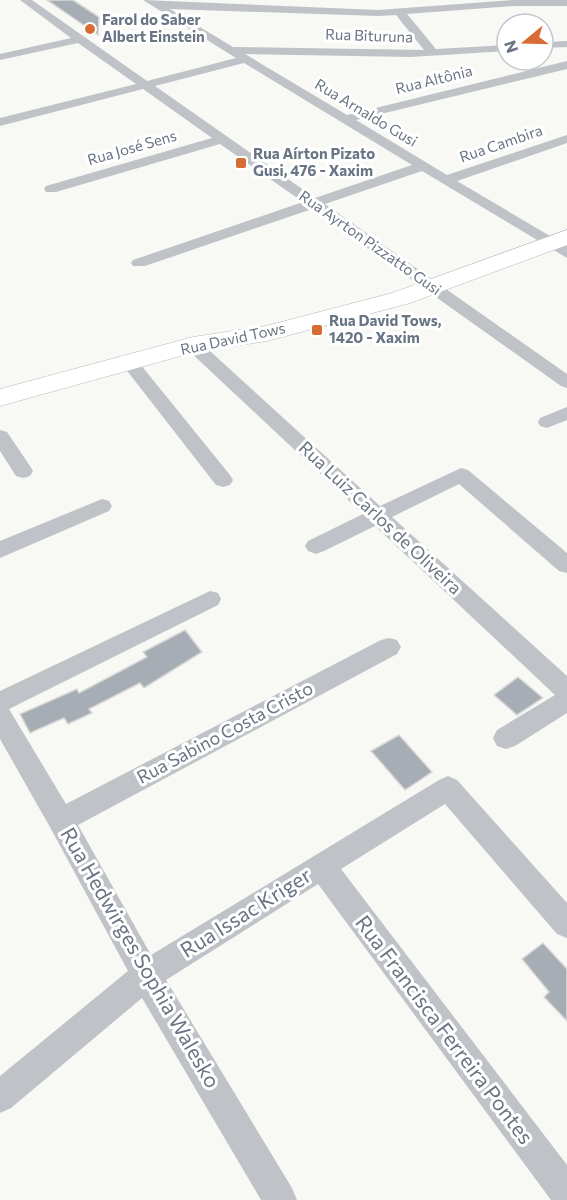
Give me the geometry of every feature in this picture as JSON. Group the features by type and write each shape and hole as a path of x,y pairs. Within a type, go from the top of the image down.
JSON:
{"street":[{"name":"Rua Ayrton Pizzatto Gusi","path":"25,0 567,382"},
{"path":"152,3 400,12 515,3 567,3"},
{"name":"Rua Arnaldo Gusi","path":"152,3 446,180 562,245"},
{"path":"400,12 434,53"},
{"path":"0,57 80,39"},
{"name":"Rua Bituruna","path":"231,50 368,54 495,49"},
{"path":"0,122 246,59"},
{"name":"Rua Altônia","path":"344,118 567,65"},
{"name":"Rua José Sens","path":"51,189 223,139"},
{"name":"Rua Cambira","path":"446,180 567,139"},
{"path":"139,263 423,166"},
{"name":"Rua David Tows","path":"0,398 193,345 267,333 434,288 562,245"},
{"name":"Rua Luiz Carlos de Oliveira","path":"193,345 567,691"},
{"path":"130,363 223,480"},
{"path":"547,422 567,412"},
{"path":"0,436 22,471"},
{"path":"316,546 461,475 567,565"},
{"path":"0,550 102,506"},
{"path":"0,702 210,599"},
{"name":"Rua Sabino Costa Cristo","path":"61,820 389,647"},
{"path":"506,738 567,700"},
{"name":"Rua Hedwirges Sophia Walesko","path":"0,716 61,820 146,975 280,1200"},
{"name":"Rua Issac Kriger","path":"0,1097 146,975 447,788 567,924"},
{"name":"Rua Francisca Ferreira Pontes","path":"322,866 567,1193"}],"building":[{"path":"47,0 73,0 99,17 98,35"},
{"path":"185,630 202,652 144,688 140,683 89,709 92,713 68,724 64,718 30,733 20,714 77,689 79,693 147,657 143,652"},
{"path":"518,677 543,698 517,715 494,695"},
{"path":"399,735 432,772 405,790 371,751"},
{"path":"543,943 567,969 567,1021 544,997 549,992 522,959"}],"place":[{"name":"Farol do Saber Albert Einstein","path":"90,29"},
{"name":"Rua Aírton Pizato Gusi, 476 - Xaxim","path":"241,163"},
{"name":"Rua David Tows, 1420 - Xaxim","path":"317,330"}]}
